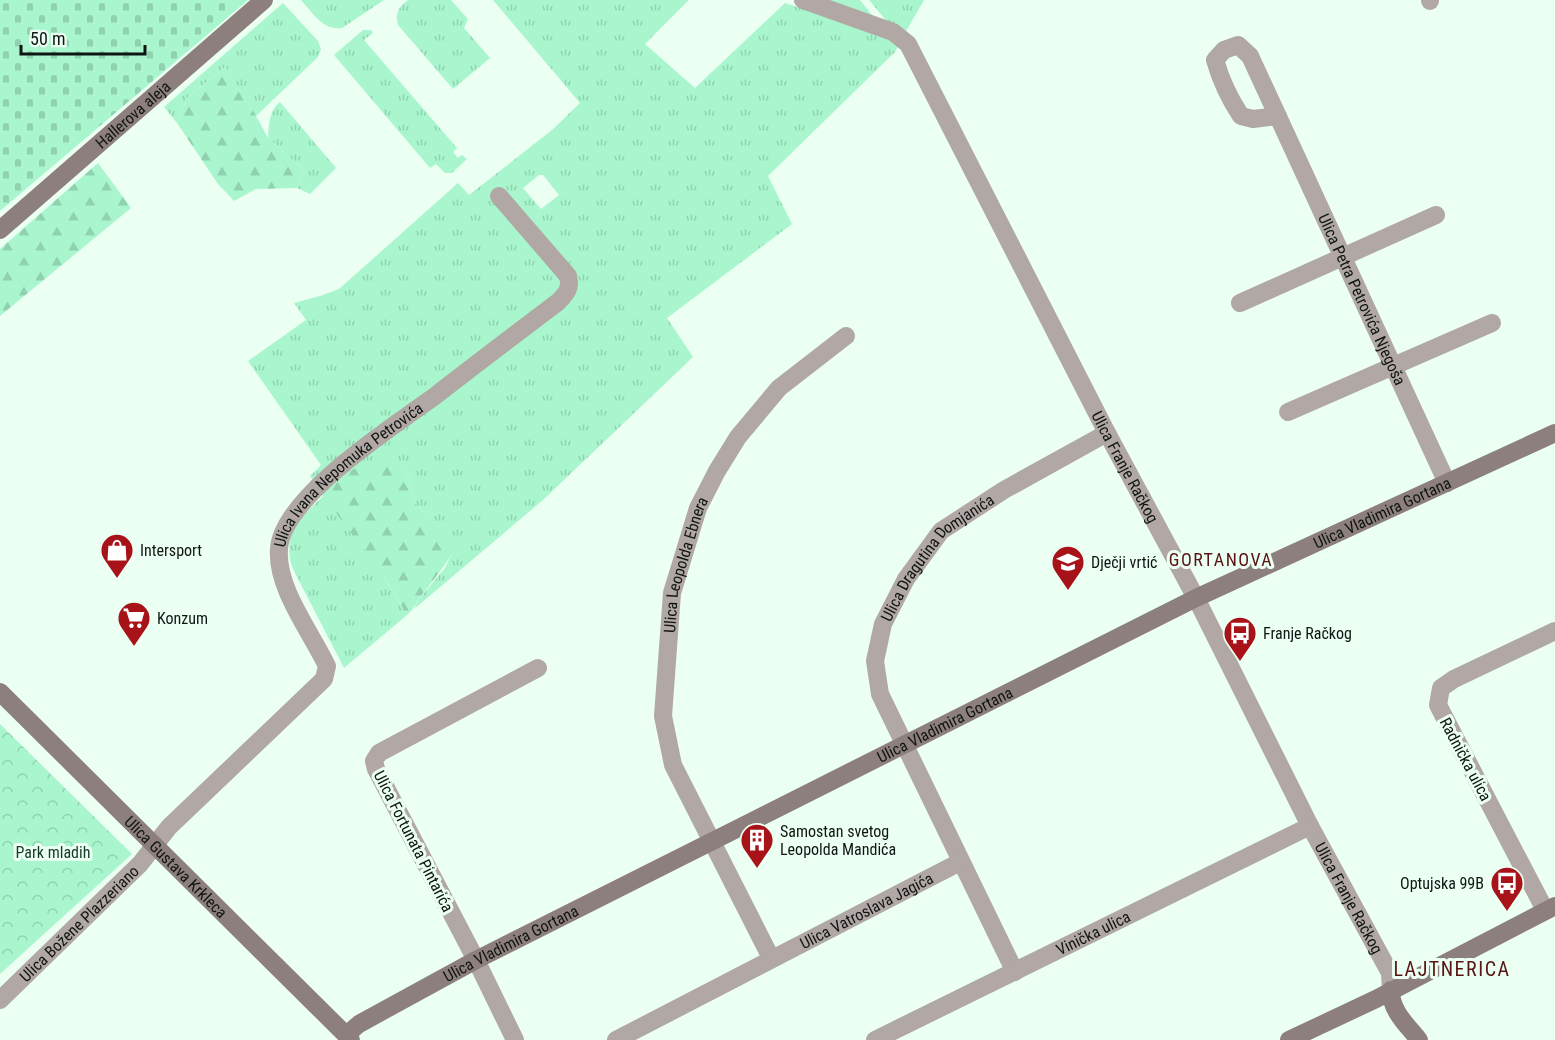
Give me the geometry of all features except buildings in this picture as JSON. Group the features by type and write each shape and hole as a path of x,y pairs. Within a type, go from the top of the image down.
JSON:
{"street":[{"name":"Hallerova aleja","path":"0,230 264,0"},
{"name":"Ulica Franje Račkog","path":"803,0 893,32 908,44 1107,434 1196,598 1310,826 1390,973 1391,990"},
{"name":"Ulica Petra Petrovića Njegoša","path":"1278,116 1447,483"},
{"name":"Ulica Ivana Nepomuka Petrovića","path":"155,844 169,827 324,680 327,666 289,593 279,564 280,539 291,517 335,471 567,293 570,285 568,276 499,196"},
{"path":"1240,303 1436,215"},
{"path":"1288,412 1492,323"},
{"name":"Ulica Leopolda Ebnera","path":"711,842 673,765 663,716 672,593 698,508 738,437 779,388 846,336"},
{"name":"Ulica Vladimira Gortana","path":"346,1038 360,1024 476,960 904,743 1196,598 1555,433"},
{"name":"Ulica Dragutina Domjanića","path":"904,743 880,694 875,661 883,624 906,579 941,531 1004,490 1107,434"},
{"name":"Radnička ulica","path":"1550,908 1438,705 1441,688 1454,679 1555,631"},
{"name":"Ulica Fortunata Pintarića","path":"476,960 376,769 374,761 379,753 538,668"},
{"name":"Ulica Gustava Krkleca","path":"0,692 155,844 346,1038"},
{"path":"904,743 1015,972"},
{"name":"Vinička ulica","path":"875,1040 1310,826"},
{"path":"711,842 771,958"},
{"name":"Ulica Božene Plazzeriano","path":"0,1000 140,864 155,844"},
{"name":"Ulica Vatroslava Jagića","path":"616,1040 960,862"},
{"path":"1289,1040 1550,908"},
{"path":"476,960 515,1040"},
{"path":"1391,990 1391,999 1396,1012 1419,1040"}],"green space":[{"path":"0,0 248,0 0,211"},
{"path":"301,0 384,0 342,28 335,28 318,20"},
{"path":"408,0 451,0 468,19 464,28 490,58 453,89 398,25 398,11"},
{"path":"493,0 689,0 645,44 695,88 785,3 892,39 899,44 895,52 768,176 792,224 667,318 693,357 543,500 414,609 419,599 445,568 456,545 415,503 406,469 383,575 407,615 344,668 292,567 290,555 289,544 295,527 323,496 310,476 321,465 248,361 306,320 294,303 339,289 458,183 469,195 552,130 580,103","holes":["539,175 543,175 559,195 541,209 523,188"]},
{"path":"825,0 860,0 875,19"},
{"path":"869,0 924,0 905,33 889,24"},
{"path":"283,3 318,41 321,49 318,57 256,116 225,67 187,98 177,123 164,107"},
{"path":"363,30 371,30 373,33 364,40 457,148 453,152 458,158 462,155 467,159 452,173 445,173 436,164 430,168 334,55"},
{"path":"225,67 268,138 303,169 297,188 256,189 234,201 218,184 177,123 187,98"},
{"path":"280,102 336,168 310,194 297,188 303,169 268,138 272,114"},
{"path":"98,163 131,208 0,316 0,249"},
{"path":"380,460 406,469 415,503 457,545 407,615 383,575 323,496 348,472"},
{"name":"Park mladih","path":"0,724 132,854 0,974"}],"place":[{"name":"Intersport","path":"117,579"},
{"name":"Dječji vrtić","path":"1068,591"},
{"name":"Konzum","path":"134,647"},
{"name":"Franje Račkog","path":"1240,662"},
{"name":"Samostan svetog Leopolda Mandića","path":"757,869"},
{"name":"Optujska 99B","path":"1507,912"}],"district":[{"name":"GORTANOVA","path":"1221,560"},
{"name":"LAJTNERICA","path":"1452,969"}]}
